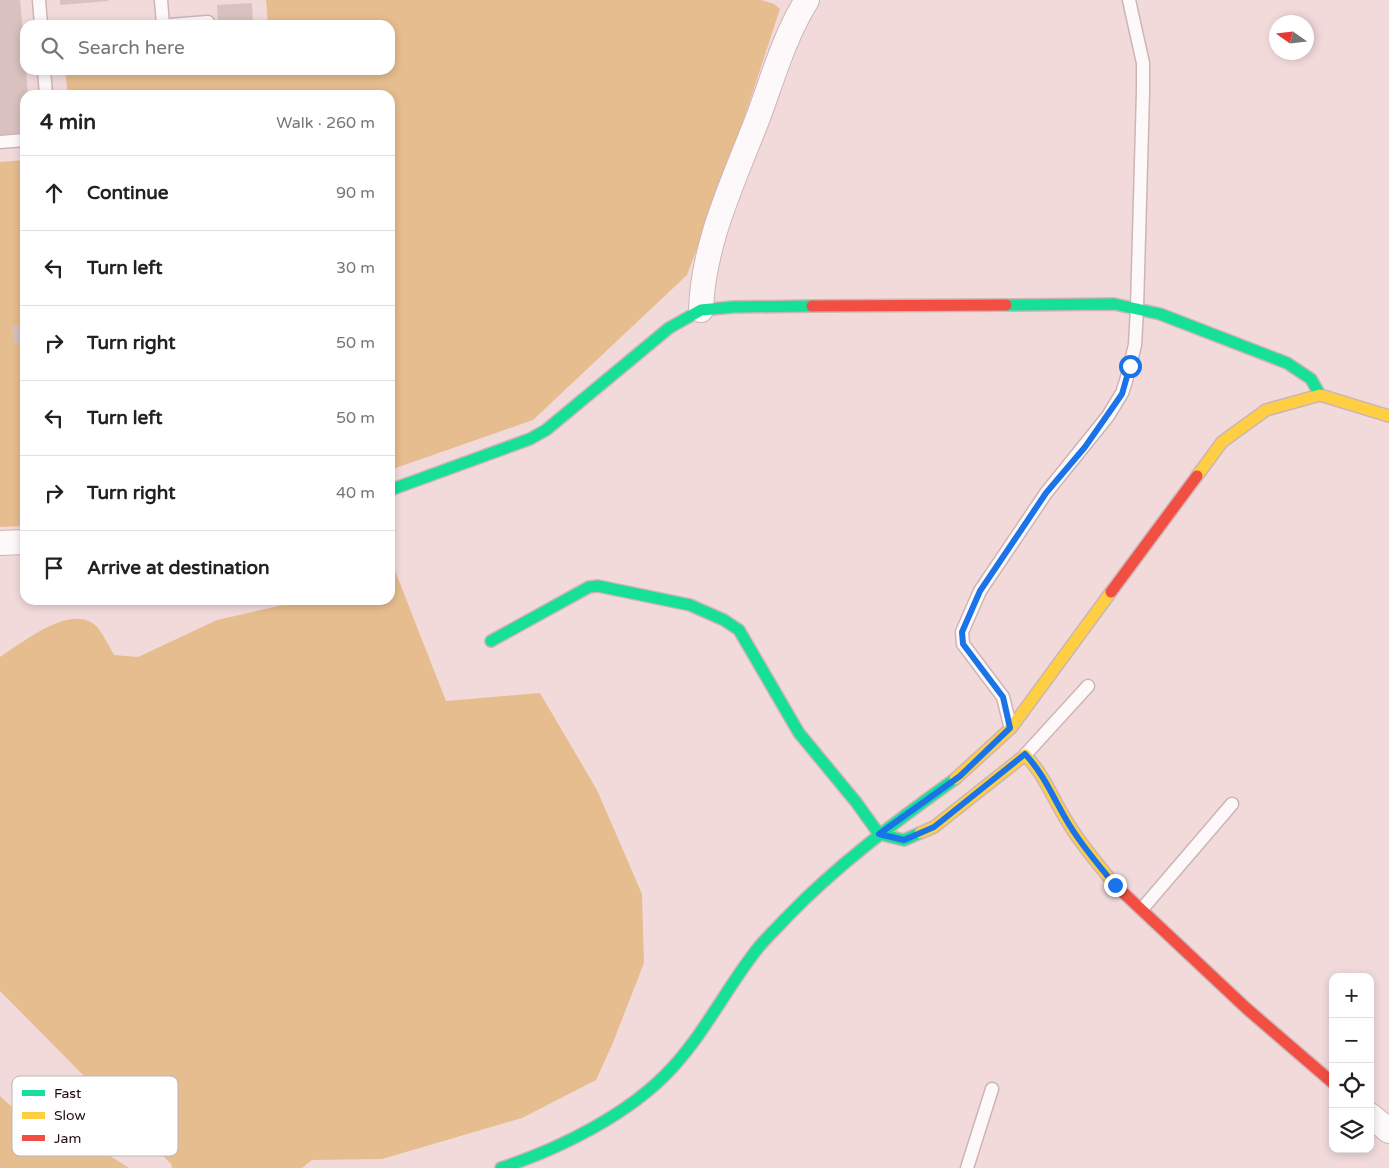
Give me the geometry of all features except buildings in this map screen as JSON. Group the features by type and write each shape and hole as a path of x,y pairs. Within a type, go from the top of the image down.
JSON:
{"street":[{"path":"701,310 701,291 714,234 788,38 807,0"},
{"path":"395,488 530,440 546,430 669,328 701,310 733,306 1114,304 1160,314 1287,363 1311,379 1320,395"},
{"path":"500,1168 535,1163 638,1099 672,1068 711,1018 758,948 816,888 879,834 960,776 1010,728 1222,442 1266,410 1320,395 1389,416"},
{"path":"0,543 20,542"},
{"path":"491,641 589,587 598,586 705,609 724,618 739,630 799,733 856,802 879,834 904,840 934,827 1025,754 1038,768 1069,825 1086,850 1115,885 1246,1008 1329,1080"},
{"path":"1374,1118 1389,1131"}],"lane":[{"path":"39,0 41,20"},
{"path":"161,0 163,20"},
{"path":"1010,728 1003,697 963,644 962,632 980,591 1046,493 1085,447 1122,394 1134,345 1137,308 1143,63 1130,0"},
{"path":"44,75 46,90"},
{"path":"0,142 20,140"},
{"path":"1025,754 1088,686"},
{"path":"1142,910 1232,804"},
{"path":"967,1168 992,1089"}],"shaded area":[{"path":"266,0 761,0 774,4 780,9 731,158 687,275 533,420 395,468 395,90 67,90 66,75 395,75 395,20 268,20"},
{"path":"20,160 20,526 0,527 0,162"},
{"path":"395,571 446,701 540,693 597,790 642,894 644,963 612,1045 596,1080 522,1118 382,1159 312,1160 302,1168 172,1168 171,1164 163,1156 178,1156 178,1076 84,1076 0,991 0,657 34,634 62,621 76,619 88,621 98,628 114,655 138,657 217,620 283,605 395,605"},
{"path":"0,1096 12,1107 12,1156 110,1156 129,1168 0,1168"}],"traffic: fast":[{"path":"1006,305 1114,304 1160,314 1287,363 1311,379 1320,395"},
{"path":"395,488 530,439 546,430 669,328 701,310 733,307 812,306"},
{"path":"491,641 589,587 598,586 690,605 724,620 739,630 799,733 856,802 879,834 904,840 920,833"},
{"path":"501,1168 570,1140 615,1115 655,1085 684,1054 761,944 786,918 846,862 955,779"}],"traffic: slow":[{"path":"1197,476 1222,442 1266,410 1320,395 1389,416"},
{"path":"955,779 1011,728 1111,592"},
{"path":"920,833 934,827 1025,755 1044,780 1075,834 1114,884"}],"traffic: jam":[{"path":"812,306 1006,305"},
{"path":"1111,592 1197,476"},
{"path":"1114,884 1246,1008 1329,1080"}],"route":[{"path":"1115,885 1086,850 1069,825 1038,768 1025,754 934,827 904,840 879,834 960,776 1010,728 1003,697 963,644 962,632 980,591 1046,493 1085,447 1122,394 1130,366"}]}
